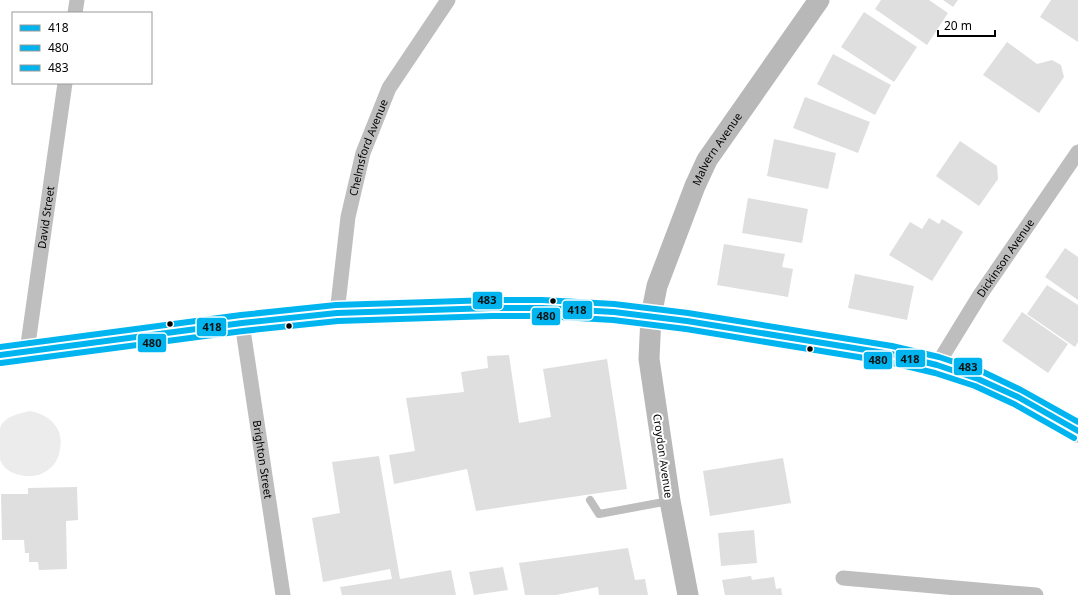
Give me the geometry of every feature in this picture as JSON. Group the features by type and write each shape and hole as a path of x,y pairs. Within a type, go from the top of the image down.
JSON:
{"highway":[{"path":"0,355 242,323 337,313 440,309 535,308 614,312 687,321 891,354 937,365 978,379 1018,397 1078,431"}],"street":[{"path":"75,12 77,0"},
{"name":"Chelmsford Avenue","path":"337,313 348,217 363,153 389,88 448,0"},
{"name":"Malvern Avenue","path":"651,316 657,286 699,176 707,160 819,0"},
{"name":"David Street","path":"27,351 65,84"},
{"name":"Dickinson Avenue","path":"937,365 980,295 1078,152"},
{"name":"Croydon Avenue","path":"651,316 649,359 670,501 688,595"},
{"name":"Brighton Street","path":"242,323 283,595"},
{"path":"843,578 1036,595"}],"lane":[{"path":"590,500 599,514 670,501"}],"shaded area":[{"path":"30,411 45,416 51,420 59,431 61,446 57,460 53,466 41,474 24,476 6,469 2,464 0,459 0,429 4,421 12,416"}],"building":[{"path":"881,0 929,0 948,13 927,45 875,9"},
{"path":"943,0 958,0 953,7"},
{"path":"1051,0 1078,0 1078,42 1040,17"},
{"path":"864,12 917,47 894,82 841,47"},
{"path":"1007,42 1037,64 1052,60 1061,65 1064,77 1039,113 983,75"},
{"path":"833,54 891,85 875,115 817,84"},
{"path":"805,97 870,122 858,153 793,128"},
{"path":"774,139 836,153 828,189 767,176"},
{"path":"960,141 997,166 998,179 979,206 936,176"},
{"path":"748,198 808,209 802,243 742,233"},
{"path":"929,218 939,224 942,219 963,232 932,281 889,255 910,222 922,229"},
{"path":"724,244 785,254 782,267 793,269 788,297 717,285"},
{"path":"1065,248 1078,257 1078,300 1045,277"},
{"path":"855,274 914,286 907,320 848,308"},
{"path":"1047,285 1078,305 1078,342 1075,347 1027,314"},
{"path":"1022,312 1068,344 1048,373 1002,341"},
{"path":"509,355 519,423 551,417 543,369 607,359 627,489 476,511 467,469 394,484 389,455 415,451 406,398 464,392 461,372 488,368 487,356"},
{"path":"379,456 400,579 451,570 456,595 342,595 340,587 392,579 390,569 323,582 312,518 340,513 332,462"},
{"path":"783,458 791,503 710,516 703,471"},
{"path":"77,487 78,520 66,521 67,569 39,570 38,562 29,562 29,553 25,553 24,540 2,540 1,494 28,494 28,488"},
{"path":"754,530 757,563 721,566 718,533"},
{"path":"628,548 635,580 645,579 648,595 599,595 598,587 556,595 525,595 519,563"},
{"path":"503,567 508,590 474,595 469,572"},
{"path":"751,576 752,580 774,577 776,589 781,588 782,595 725,595 722,580"}],"transit line":[{"name":"483","path":"0,347 241,315 336,305 492,300 542,300 614,304 688,313 892,346 939,357 981,371 1021,390 1078,422"},
{"name":"418","path":"0,355 242,323 337,313 492,308 542,308 614,312 687,321 891,354 937,365 978,379 1018,397 1078,431"},
{"name":"480","path":"1,363 243,331 338,321 492,316 542,316 613,320 686,329 889,362 935,373 975,386 1014,404 1074,438"}]}
